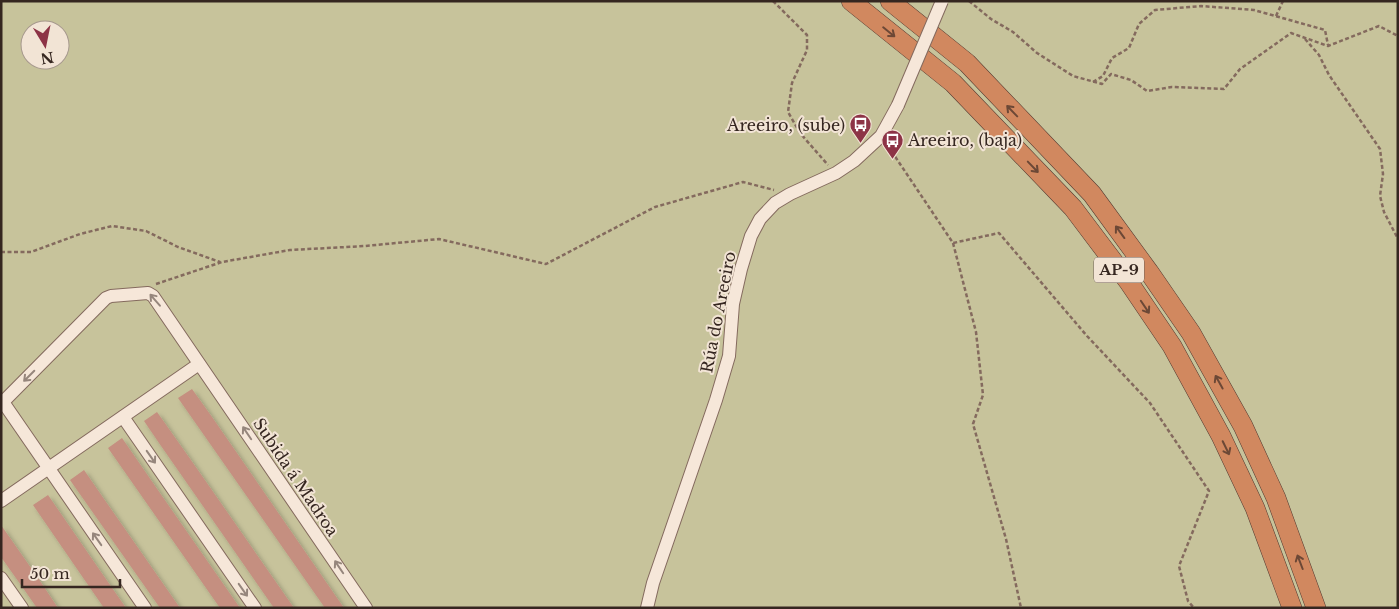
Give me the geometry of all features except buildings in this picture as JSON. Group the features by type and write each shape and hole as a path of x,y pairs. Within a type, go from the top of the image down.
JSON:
{"highway":[{"name":"AP-9","path":"851,1 953,82 1073,208 1128,281 1172,346 1221,436 1255,508 1292,608"},
{"name":"AP-9","path":"890,1 966,64 1092,194 1150,272 1191,334 1243,426 1276,498 1316,608"}],"street":[{"name":"Rúa do Areeiro","path":"647,608 653,584 716,400 729,356 733,304 751,236 760,220 775,203 836,173 854,161 881,136 898,105 942,1"},
{"name":"Subida á Madroa","path":"145,608 2,403 106,298 148,293 153,296 366,608"},
{"path":"1,501 199,364"},
{"path":"123,417 255,608"},
{"path":"1,578 22,608"}],"path":[{"path":"772,1 808,35 807,50 792,83 788,112 800,133 836,173"},
{"path":"969,1 991,19 1013,32 1037,53 1073,76 1102,84 1111,74 1131,80 1147,91 1172,87 1224,89 1240,69 1291,33 1328,46 1379,26 1398,36"},
{"path":"1276,16 1283,1"},
{"path":"1093,82 1103,76 1112,58 1129,48 1139,24 1156,10 1201,6 1254,10 1325,30 1328,46"},
{"path":"1304,38 1319,55 1329,75 1380,149 1383,174 1380,196 1384,212 1398,239"},
{"path":"881,136 953,243 977,341 983,395 973,424 1006,539 1021,608"},
{"path":"152,286 222,262 290,250 366,246 439,239 546,264 655,207 743,182 790,194"},
{"path":"1,252 31,252 80,234 112,226 146,231 178,247 222,262"},
{"path":"953,243 999,233 1087,336 1150,403 1209,491 1179,566 1188,601 1194,608"}],"shaded area":[{"path":"1,1 1398,1 1398,608 1,608"}],"place":[{"name":"Areeiro, (sube)","path":"861,144"},
{"name":"Areeiro, (baja)","path":"892,159"}]}
